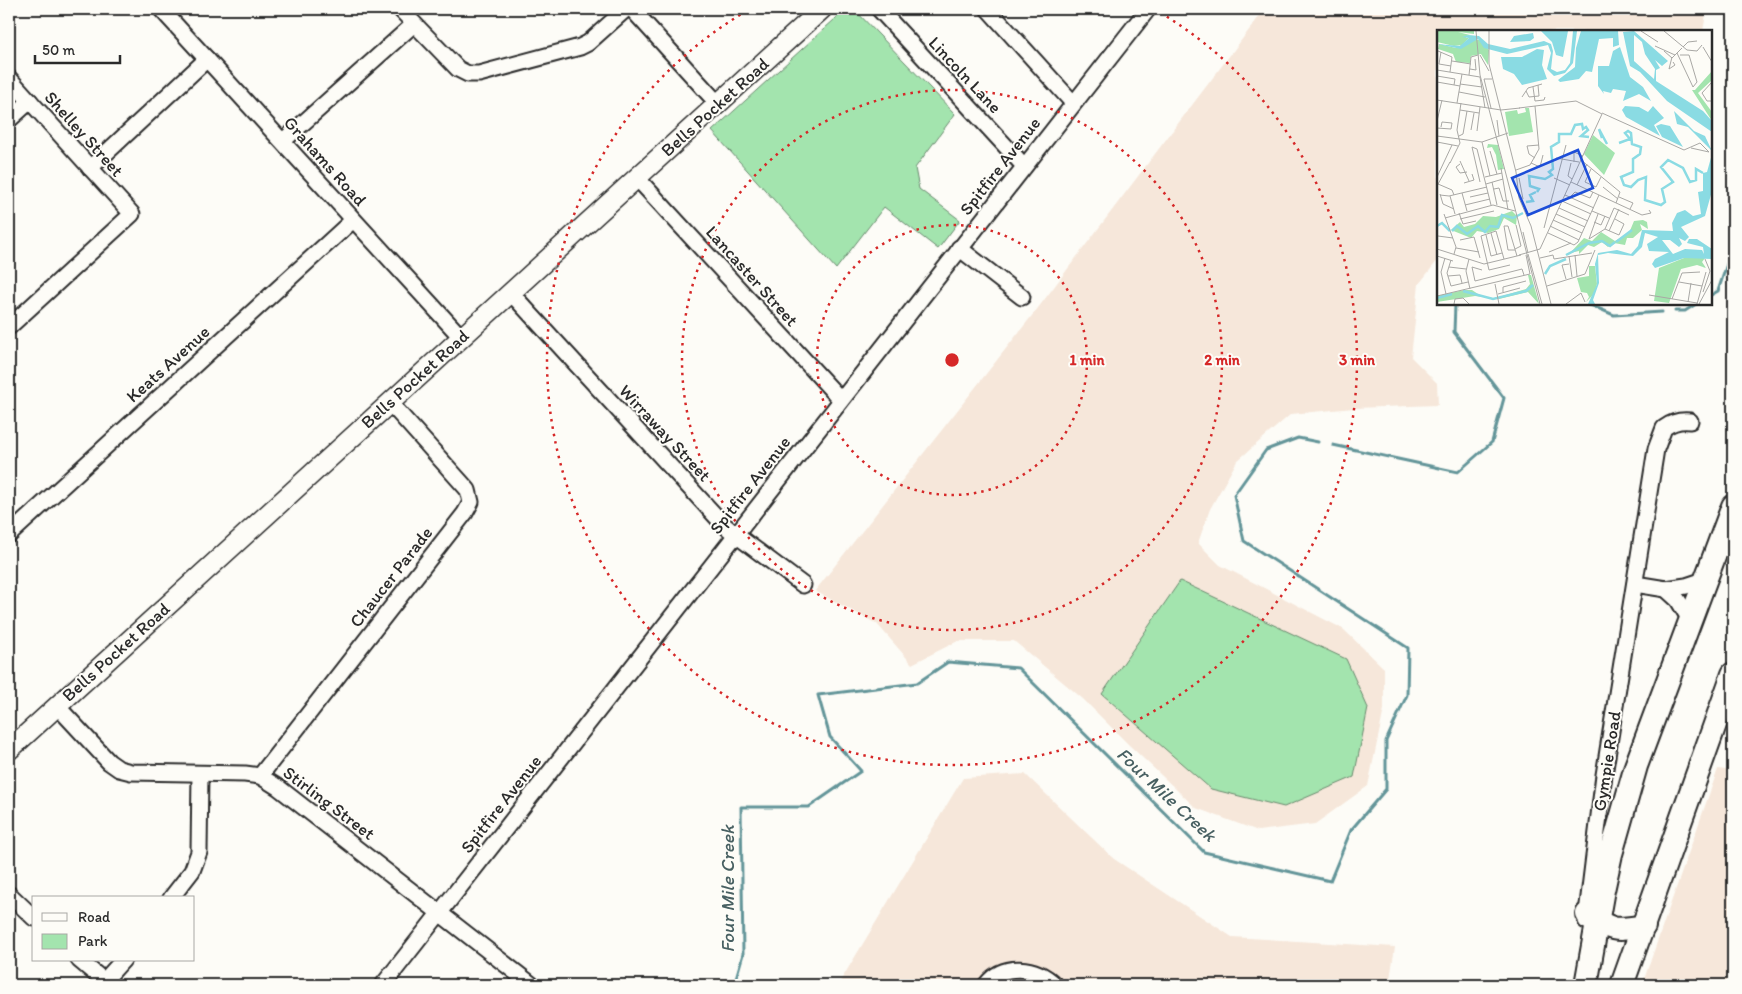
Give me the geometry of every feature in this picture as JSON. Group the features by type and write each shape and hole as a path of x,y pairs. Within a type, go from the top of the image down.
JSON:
{"highway":[{"name":"Gympie Road","path":"1586,985 1593,923 1636,766 1733,506"},
{"path":"1622,985 1733,674"},
{"path":"1593,923 1615,930 1644,926"}],"main road":[{"name":"Bells Pocket Road","path":"10,748 822,9"}],"street":[{"name":"Grahams Road","path":"161,9 461,337"},
{"path":"400,9 458,69 468,74 479,74 580,47 588,43 626,9"},
{"path":"632,9 718,104"},
{"name":"Lincoln Lane","path":"879,9 1024,166"},
{"path":"988,9 1073,103"},
{"name":"Spitfire Avenue","path":"383,985 1148,9"},
{"path":"283,141 414,24"},
{"path":"90,168 207,59"},
{"name":"Shelley Street","path":"9,78 132,214 9,327"},
{"path":"9,120 30,101"},
{"name":"Lancaster Street","path":"636,178 841,400"},
{"name":"Keats Avenue","path":"9,535 354,220"},
{"path":"959,248 1022,297"},
{"name":"Wirraway Street","path":"511,294 723,524 803,586"},
{"name":"Chaucer Parade","path":"260,776 465,513 471,502 468,490 390,403"},
{"name":"Gympie Road","path":"1593,923 1597,830 1604,775 1636,584 1656,449 1664,428 1683,420 1690,421"},
{"path":"1636,584 1666,589 1686,586 1707,579"},
{"path":"1666,589 1678,600 1690,620"},
{"name":"Stirling Street","path":"57,706 109,762 119,769 131,772 245,774 260,776 280,788 532,985"},
{"path":"173,896 192,871 199,852 200,774"},
{"path":"9,894 32,916"},
{"path":"81,962 104,981 121,962"},
{"path":"986,985 1004,971 1015,969 1035,972 1054,985"}],"shaded area":[{"path":"1265,9 1707,9 1703,30 1437,30 1437,261 1419,284 1411,357 1437,383 1438,405 1354,408 1291,414 1237,461 1210,509 1198,543 1220,565 1343,629 1384,668 1384,709 1368,786 1315,824 1258,831 1196,808 1083,699 1014,641 958,641 912,664 877,624 815,591 1038,308"},
{"path":"1718,769 1733,771 1733,985 1642,985"},
{"path":"1025,774 1114,859 1232,937 1395,947 1389,985 838,985 963,778"}],"green space":[{"path":"846,9 854,9 955,114 915,168 919,189 960,220 938,249 884,207 836,269 712,131"},
{"path":"1180,581 1346,659 1368,708 1354,777 1284,807 1211,789 1102,694"}],"waterway":[{"name":"Four Mile Creek","path":"1733,166 1731,170 1733,213"},
{"name":"Four Mile Creek","path":"1712,294 1718,291 1733,246"},
{"name":"Four Mile Creek","path":"1333,445 1458,472 1492,442 1504,398 1454,332 1455,305"},
{"name":"Four Mile Creek","path":"1590,305 1614,315 1662,312"},
{"name":"Four Mile Creek","path":"1675,311 1685,311 1694,305"},
{"name":"Four Mile Creek","path":"734,985 743,954 741,807 809,807 861,771 830,737 818,695 917,683 948,662 1018,668 1204,852 1330,881 1351,830 1386,789 1386,741 1407,695 1408,648 1244,541 1234,495 1266,450 1298,438 1318,442"}]}
